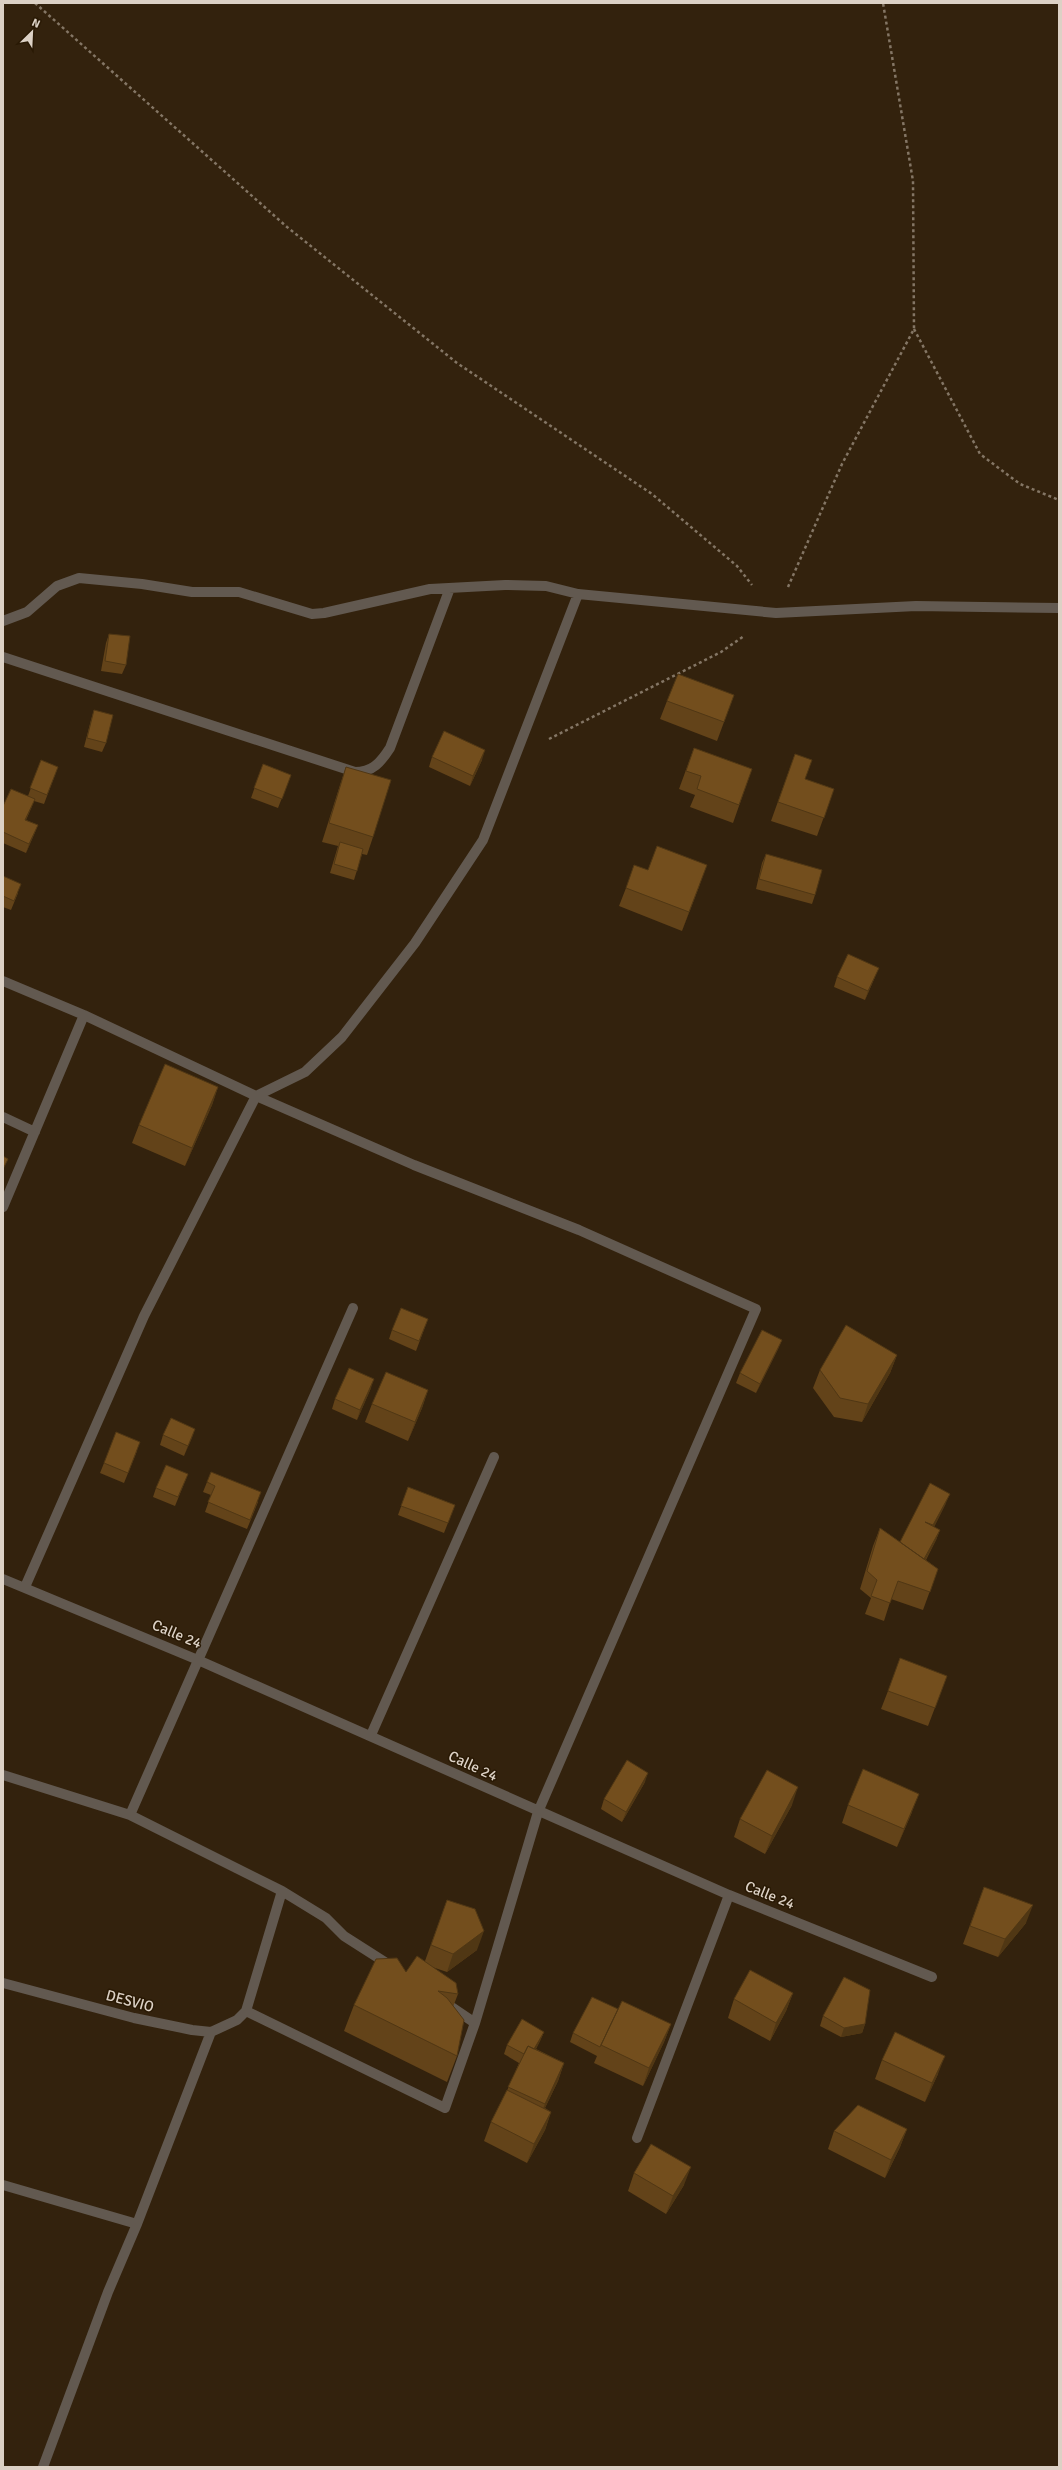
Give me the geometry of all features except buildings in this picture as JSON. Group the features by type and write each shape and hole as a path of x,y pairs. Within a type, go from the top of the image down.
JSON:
{"street":[{"path":"3,622 27,612 57,586 80,578 142,584 192,592 239,592 312,614 324,613 430,589 505,585 546,586 578,594 776,614 916,606 1059,608"},
{"path":"3,656 355,772 366,772 380,763 390,748 450,588"},
{"path":"24,1586 144,1316 256,1096 305,1072 342,1037 410,949 450,893 483,840 578,594"},
{"path":"3,981 84,1015 256,1096 414,1165 579,1230 756,1310 538,1812 475,2023 445,2108 246,2011"},
{"path":"3,1207 84,1015"},
{"path":"3,1117 35,1132"},
{"path":"130,1815 353,1308"},
{"path":"371,1735 494,1456"},
{"name":"Calle 24","path":"3,1579 24,1586 371,1735 538,1812 729,1895 932,1977"},
{"path":"3,1775 130,1815 282,1891 326,1918 344,1936 403,1974"},
{"path":"43,2467 108,2292 137,2224 211,2032 236,2020 246,2011 282,1891"},
{"path":"637,2138 729,1895"},
{"name":"DESVIO","path":"3,1983 164,2026 211,2032"},
{"path":"436,1996 475,2023"},
{"path":"3,2185 137,2224"}],"path":[{"path":"35,3 287,227 457,364 652,494 737,566 776,614"},
{"path":"883,3 913,181 914,329 980,454 1020,484 1059,500"},
{"path":"515,756 721,652 776,614 842,464 914,329"}]}
